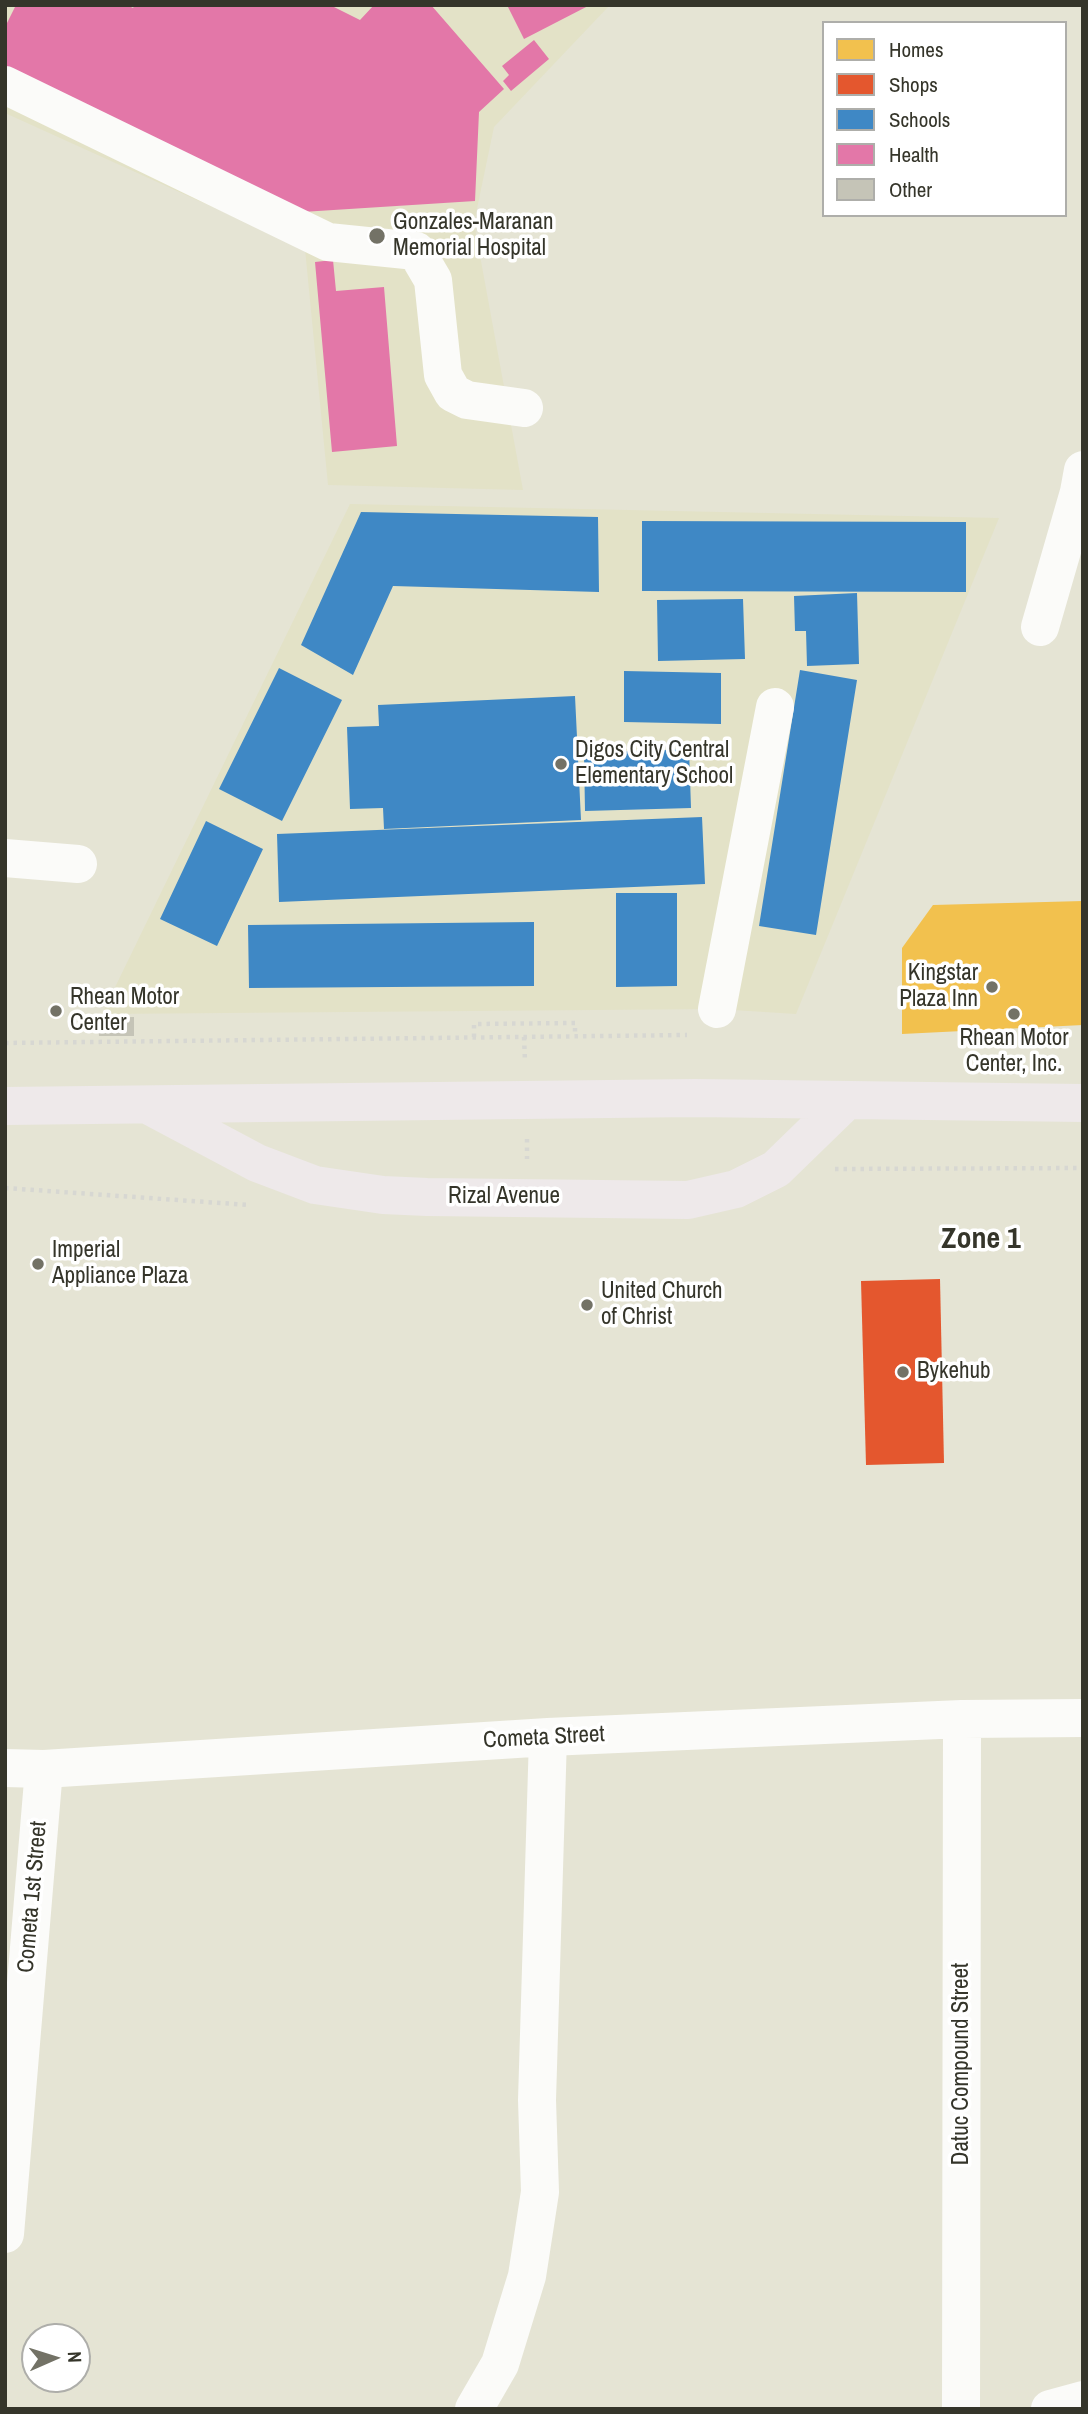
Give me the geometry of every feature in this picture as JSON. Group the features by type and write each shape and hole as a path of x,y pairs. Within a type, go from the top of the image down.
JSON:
{"main road":[{"name":"Rizal Avenue","path":"5,1106 695,1098 1083,1103"},
{"name":"Rizal Avenue","path":"146,1104 257,1163 315,1185 416,1197 688,1200 736,1189 776,1169 847,1100"}],"street":[{"path":"5,85 328,242 416,251 433,280 443,375 453,393 467,400 524,408"},
{"path":"1040,627 1083,470"},
{"path":"704,1022 775,706"},
{"path":"5,858 78,864"},
{"name":"Cometa Street","path":"5,1768 44,1769 548,1737 962,1719 1083,1718"},
{"name":"Datuc Compound Street","path":"961,2409 962,1719"},
{"path":"474,2409 500,2364 527,2276 540,2192 537,2100 548,1737"},
{"name":"Cometa 1st Street","path":"5,2234 44,1769"},
{"path":"1050,2409 1083,2400"}],"path":[{"path":"5,1043 575,1036 704,1022"},
{"path":"474,1037 474,1024 575,1023 575,1036"}],"shaded area":[{"name":"Gonzales-Maranan Memorial Hospital","path":"5,5 610,5 494,127 474,223 523,490 328,485 305,249 5,113"},
{"name":"Digos City Central Elementary School","path":"350,504 999,518 796,1014 717,1009 102,1014"}],"building: Homes":[{"name":"Kingstar Plaza Inn","path":"1083,901 1083,1025 902,1034 902,948 933,905"}],"building: Shops":[{"name":"Bykehub","path":"940,1279 944,1463 866,1465 861,1281"}],"building: Schools":[{"path":"361,512 598,517 599,592 393,586 353,675 301,645"},
{"path":"642,521 966,522 966,592 642,591"},
{"path":"857,593 859,664 807,666 806,631 795,631 794,596"},
{"path":"743,599 745,659 658,661 657,600"},
{"path":"279,668 342,700 282,821 219,789"},
{"path":"800,670 857,680 816,935 759,926"},
{"path":"624,671 721,673 721,724 624,722"},
{"path":"575,696 581,820 384,829 383,808 350,809 347,727 379,726 378,705"},
{"path":"689,749 691,808 585,811 584,753"},
{"path":"702,817 705,884 279,902 277,834"},
{"path":"206,821 263,849 217,946 160,919"},
{"path":"616,893 677,893 677,986 616,987"},
{"path":"534,922 534,986 249,988 248,925"}],"building: Health":[{"path":"16,5 127,5 133,8 135,5 330,5 360,20 374,5 431,5 504,89 479,112 475,201 302,212 5,66 5,27"},
{"path":"507,5 590,5 524,39"},
{"path":"534,40 549,59 511,91 503,81 509,75 502,66"},
{"path":"333,260 336,291 384,287 397,446 332,452 315,262"}],"building: Other":[{"path":"134,1017 134,1036 99,1036 98,1018"}],"place":[{"name":"Gonzales-Maranan Memorial Hospital","path":"377,236"},
{"name":"Digos City Central Elementary School","path":"561,764"},
{"name":"Kingstar Plaza Inn","path":"992,987"},
{"name":"Rhean Motor Center","path":"56,1011"},
{"name":"Rhean Motor Center, Inc.","path":"1014,1014"},
{"name":"Imperial Appliance Plaza","path":"38,1264"},
{"name":"United Church of Christ","path":"587,1305"},
{"name":"Bykehub","path":"903,1372"}],"district":[{"name":"Zone 1","path":"981,1240"}]}
